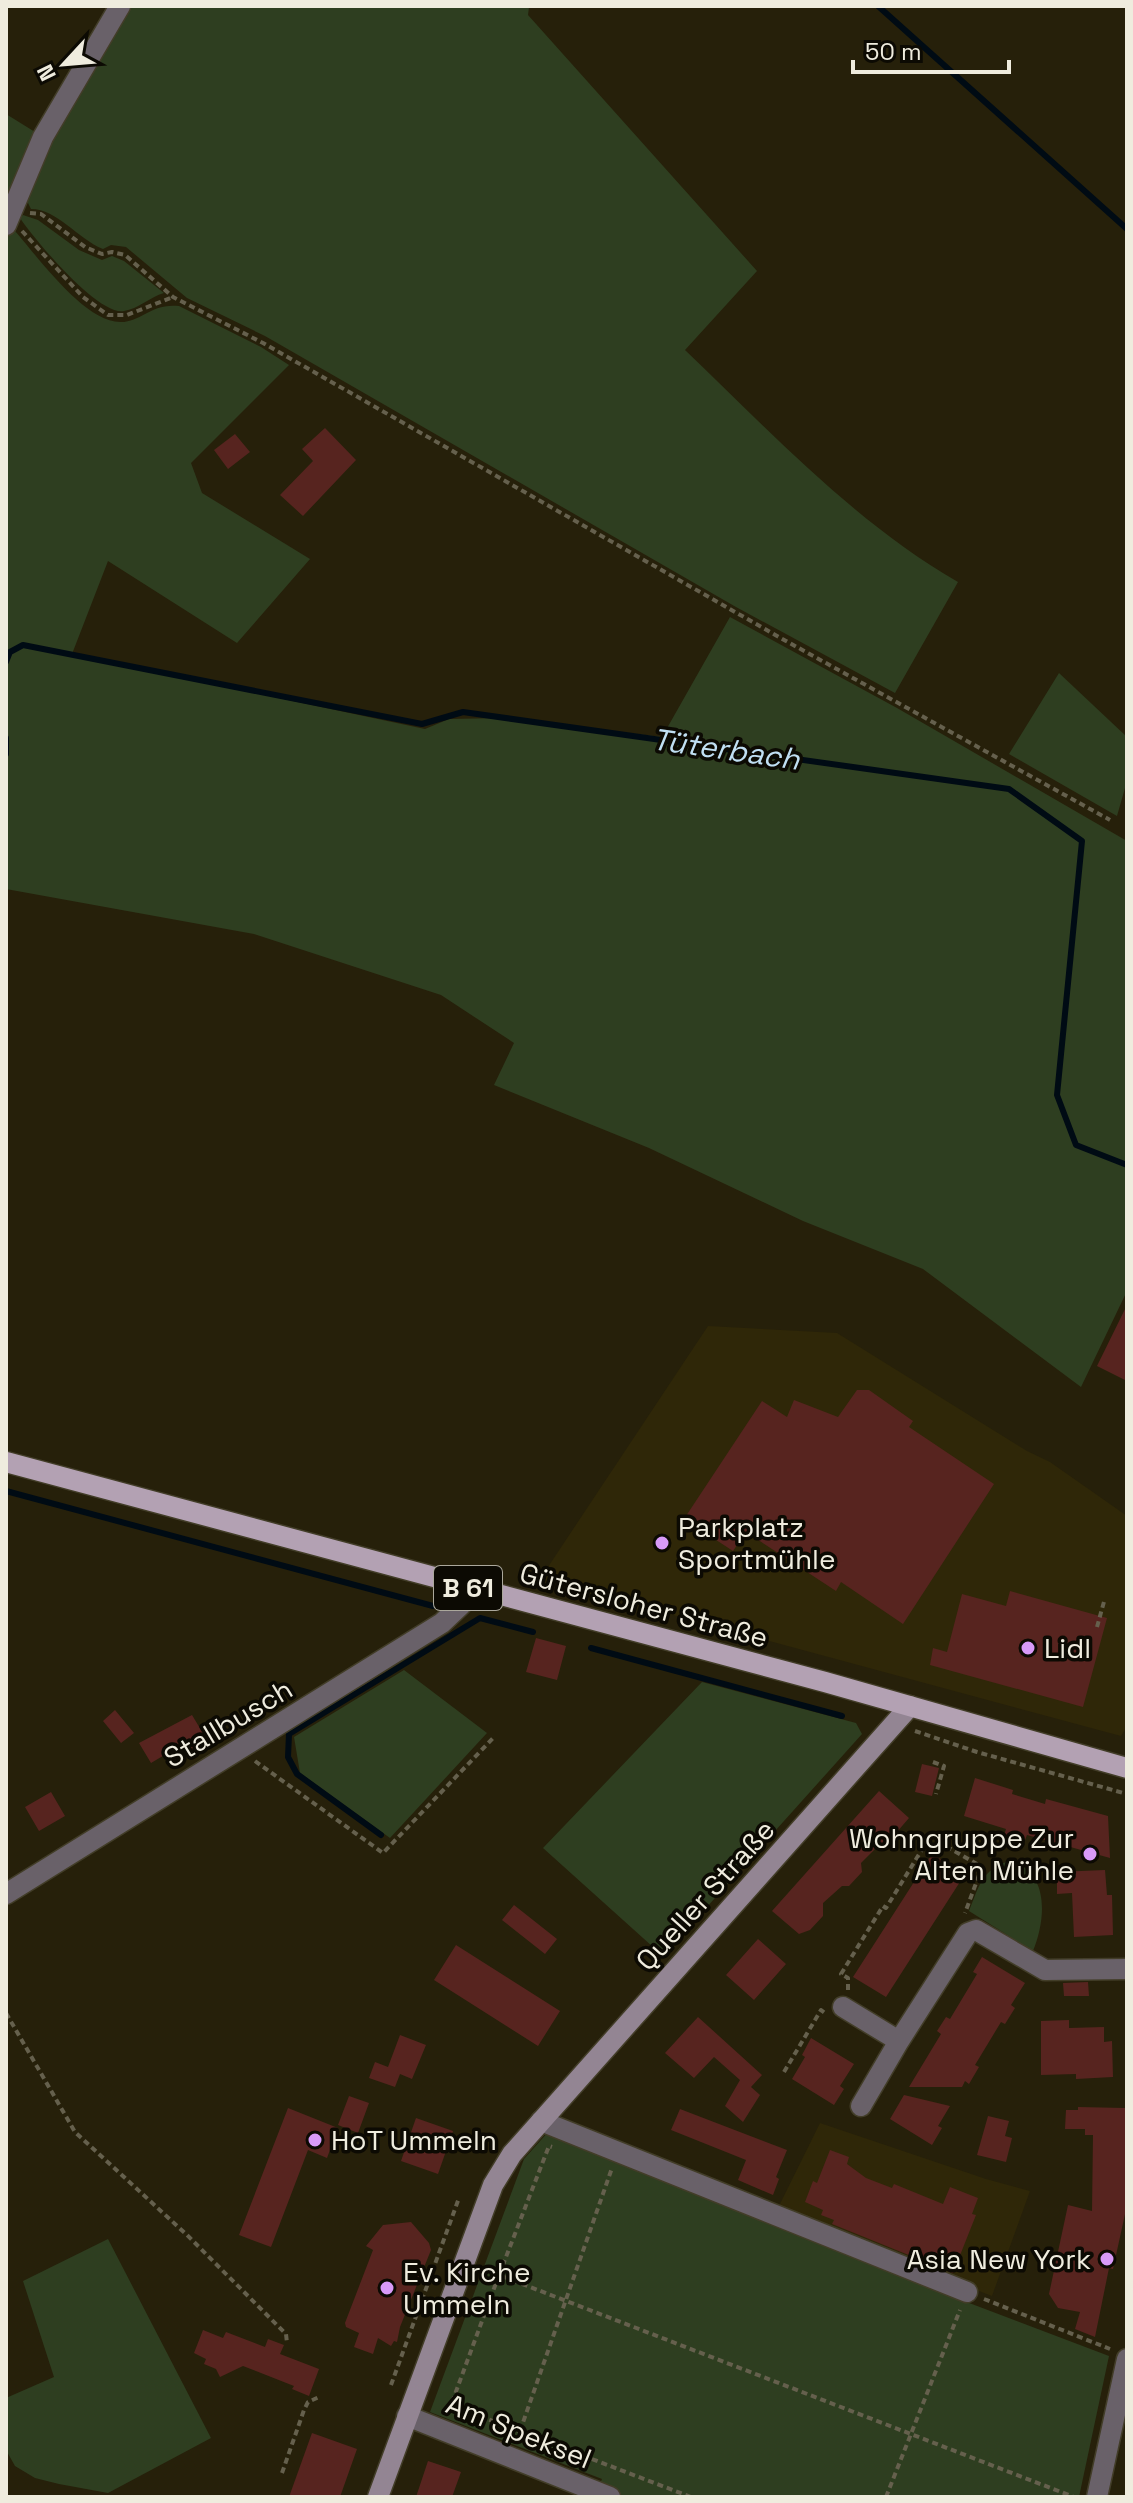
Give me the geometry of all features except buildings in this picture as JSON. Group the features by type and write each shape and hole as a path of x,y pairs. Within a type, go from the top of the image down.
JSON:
{"main road":[{"name":"Gütersloher Straße","path":"6,1462 910,1706 1127,1768"}],"street":[{"path":"9,218 43,137 120,6"},
{"name":"Stallbusch","path":"6,1894 442,1623 461,1605 466,1587"},
{"name":"Queller Straße","path":"378,2497 493,2185 512,2154 910,1706"},
{"path":"861,2106 963,1938 976,1930 1045,1970 1127,1969"},
{"path":"843,2007 899,2041"},
{"path":"541,2121 967,2292"},
{"path":"1097,2497 1122,2407 1122,2355"},
{"name":"Am Speksel","path":"407,2416 610,2497"}],"path":[{"path":"9,218 41,214 85,247 102,254 112,252 125,255 173,297 263,343 786,641 1110,820"},
{"path":"9,218 83,297 108,315 127,315 173,297"},
{"path":"1097,1627 1105,1598"},
{"path":"895,1724 1127,1794"},
{"path":"244,1746 253,1760 383,1853 495,1736"},
{"path":"933,1762 944,1766 936,1794"},
{"path":"784,2072 821,2010 836,2020 848,1998 848,1978 841,1974 926,1843 951,1849 982,1867 964,1912 976,1930"},
{"path":"6,2013 75,2132 187,2235 286,2334 287,2343"},
{"path":"561,2151 549,2146 451,2405 691,2497"},
{"path":"520,2431 619,2151"},
{"path":"599,2166 611,2171"},
{"path":"391,2385 459,2198"},
{"path":"499,2275 1074,2497"},
{"path":"886,2497 967,2292 1122,2355"},
{"path":"282,2473 304,2410 308,2402 319,2397"}],"shaded area":[{"path":"708,1326 837,1333 1027,1451 1050,1462 1127,1516 1127,1726 1121,1736 540,1579"},
{"path":"820,2123 1030,2191 992,2296 852,2242 778,2208"}],"green space":[{"path":"132,6 529,7 528,15 757,271 685,350 849,504 920,558 958,582 895,693 736,607 265,336 187,298 126,247 111,245 103,249 50,214 31,209 27,201 52,139"},
{"path":"6,114 35,132 6,206"},
{"path":"23,215 38,220 79,250 102,260 112,256 124,261 164,293 124,311 99,302 52,258 20,218"},
{"path":"15,231 63,287 92,312 121,322 161,307 179,306 261,347 289,365 191,463 202,493 310,559 237,643 108,561 72,654 425,729 449,719 503,718 662,737 730,617 897,708 1127,841 1127,1291 1081,1387 923,1269 803,1221 649,1148 494,1085 514,1043 441,995 254,934 6,889 6,239 8,233"},
{"path":"1059,673 1127,737 1127,781 1117,816 1009,754"},
{"path":"404,1670 487,1733 390,1838 300,1773 294,1737"},
{"path":"702,1682 856,1723 862,1734 663,1956 543,1848"},
{"path":"1009,1861 1022,1866 1038,1885 1042,1911 1033,1951 969,1911 987,1874"},
{"path":"549,2131 964,2301 1109,2356 1079,2497 594,2497 602,2479 430,2412 524,2159"},
{"path":"108,2239 211,2438 108,2493 35,2478 15,2466 6,2450 6,2398 54,2377 23,2281"}],"waterway":[{"path":"878,6 1127,229"},
{"name":"Tüterbach","path":"6,662 10,652 23,645 422,724 463,712 1009,789 1082,841 1057,1095 1076,1145 1127,1165"},
{"name":"Tüterbach","path":"6,738 6,754"},
{"path":"6,1491 433,1606"},
{"path":"381,1835 297,1774 288,1757 289,1734 480,1618 533,1632"},
{"path":"591,1648 842,1716"}],"place":[{"name":"Parkplatz Sportmühle","path":"662,1543"},
{"name":"Lidl","path":"1028,1648"},
{"name":"Wohngruppe Zur Alten Mühle","path":"1090,1854"},
{"name":"HoT Ummeln","path":"315,2140"},
{"name":"Asia New York","path":"1107,2259"},
{"name":"Ev. Kirche Ummeln","path":"387,2288"}]}
